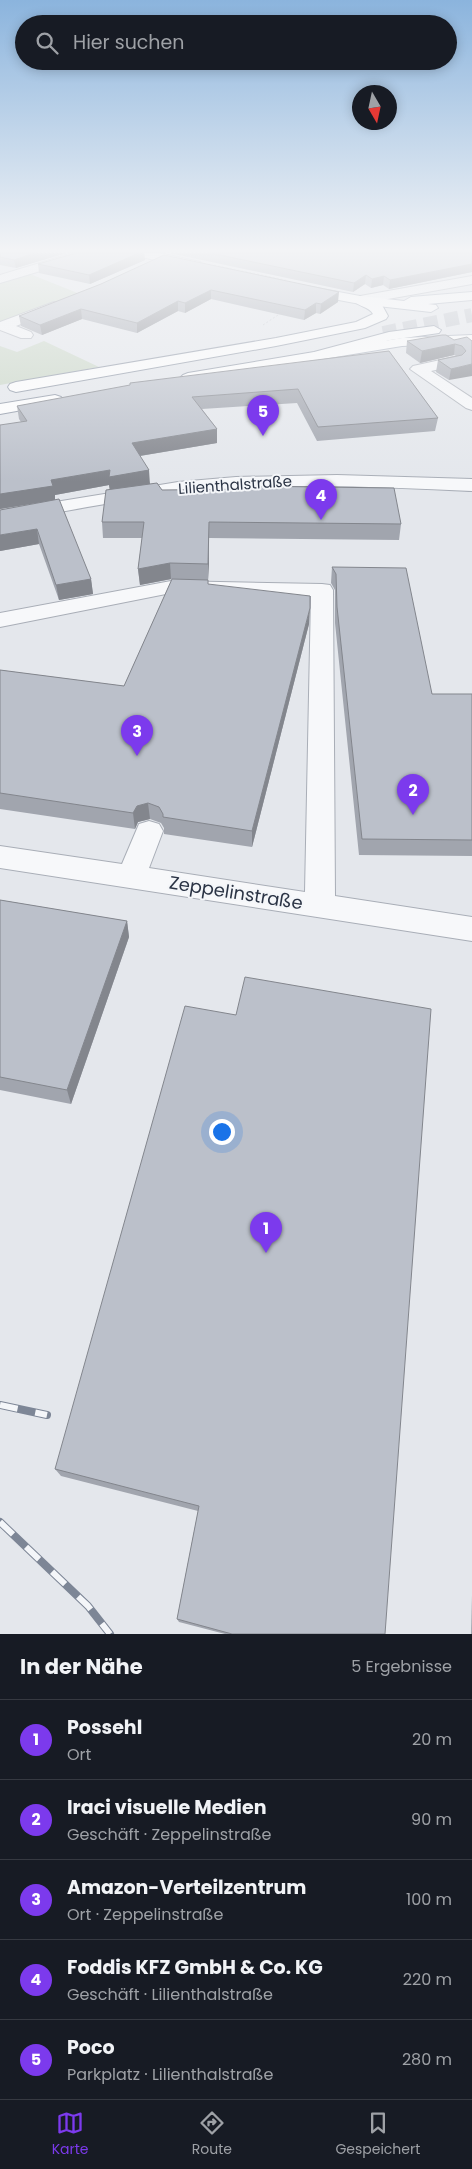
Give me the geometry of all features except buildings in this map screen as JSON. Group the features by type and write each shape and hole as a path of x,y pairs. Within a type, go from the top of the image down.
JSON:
{"main road":[{"path":"0,390 338,329"},
{"path":"317,334 361,329"},
{"path":"315,356 389,336 434,330 472,330"},
{"path":"0,399 382,333"},
{"path":"173,380 402,342 472,338"},
{"path":"0,409 67,398"}],"street":[{"path":"11,329 26,335"},
{"path":"454,362 418,369 472,404"},
{"path":"282,462 283,481"},
{"name":"Lilienthalstraße","path":"0,517 201,485 283,481 472,485"},
{"path":"0,620 172,587 322,590 320,906"},
{"path":"131,877 149,832"},
{"name":"Zeppelinstraße","path":"0,857 472,929"}],"green space":[{"path":"44,341 99,367 0,385 0,346 17,352"}],"tunnel":[{"path":"383,333 402,329"}],"railway":[{"path":"0,1405 47,1415"},
{"path":"0,1522 88,1606 110,1634"}],"place":[{"name":"Poco","path":"263,436"},
{"name":"Foddis KFZ GmbH & Co. KG","path":"321,520"},
{"name":"Amazon-Verteilzentrum","path":"137,756"},
{"name":"Iraci visuelle Medien","path":"413,815"},
{"name":"Possehl","path":"266,1253"}]}
